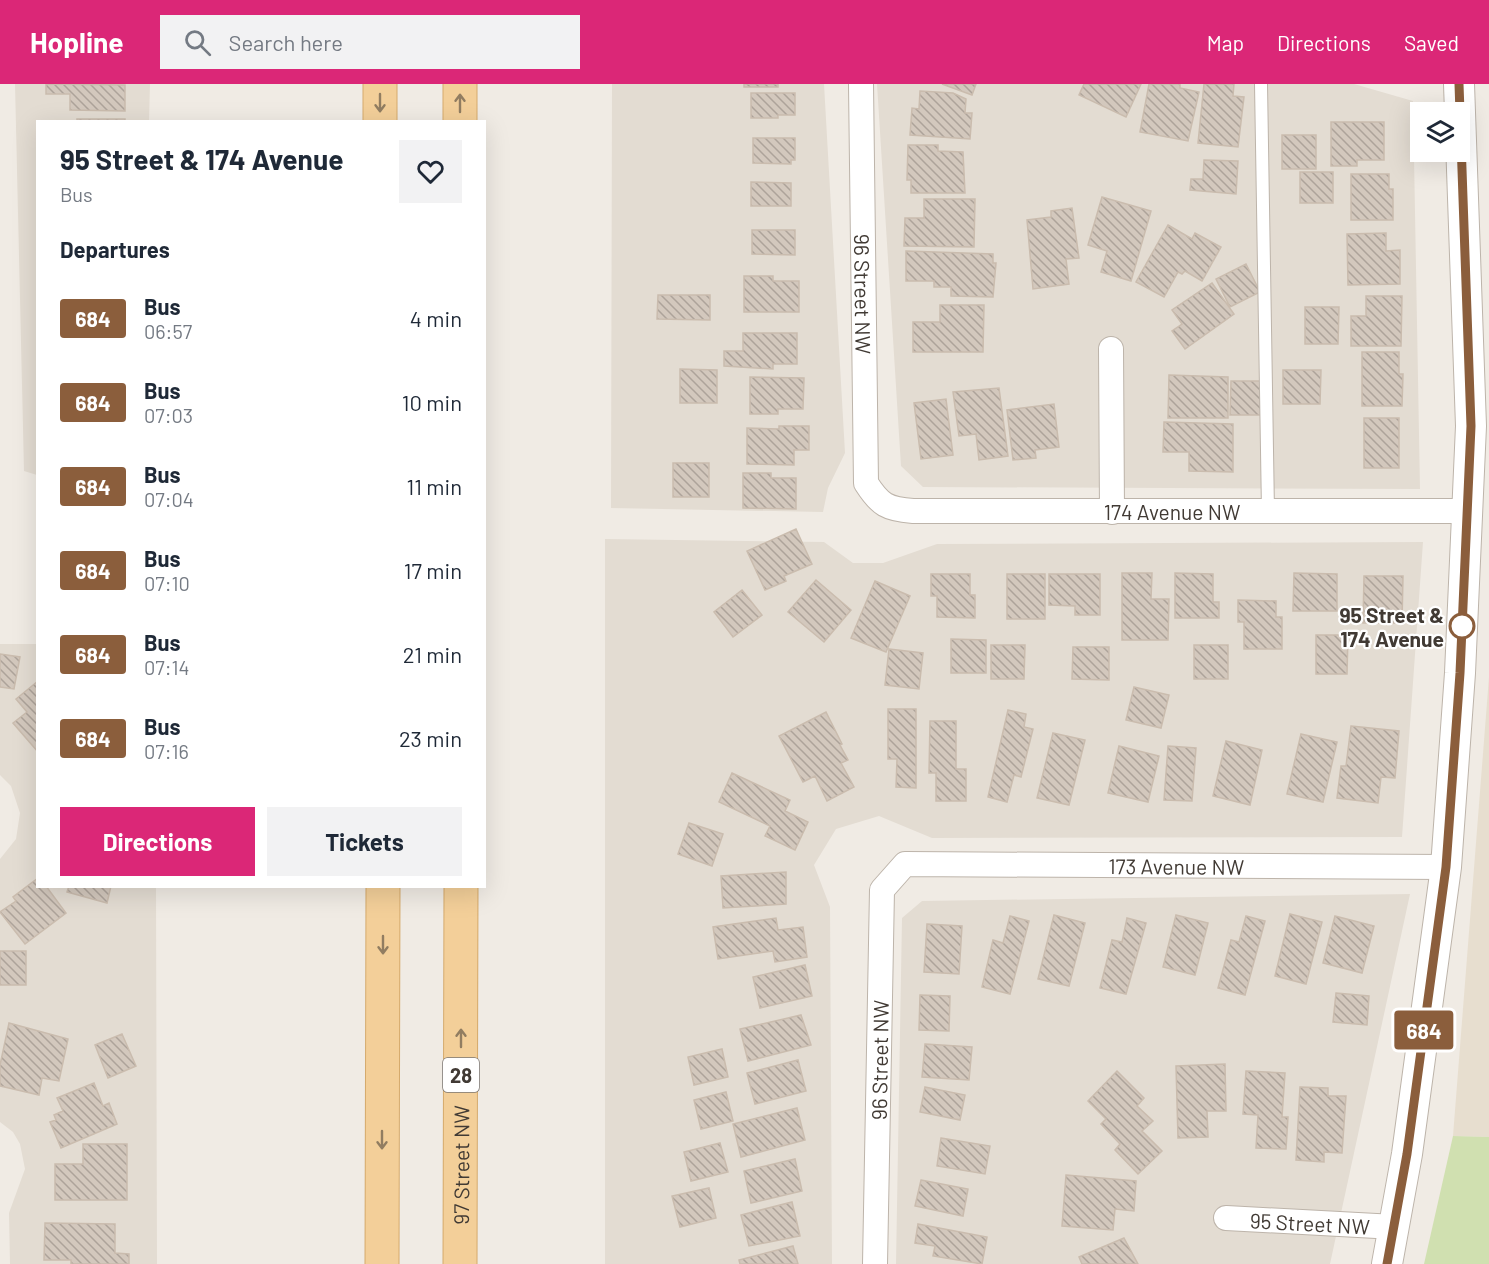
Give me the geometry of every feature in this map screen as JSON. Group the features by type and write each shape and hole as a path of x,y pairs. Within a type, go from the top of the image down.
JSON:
{"main road":[{"path":"380,84 380,120"},
{"path":"460,84 460,120"},
{"path":"382,1264 383,888"},
{"name":"97 Street NW","path":"460,1264 461,888"}],"street":[{"name":"96 Street NW","path":"861,84 866,483 877,501"},
{"name":"95 Street NW","path":"1387,1264 1395,1227 1446,867 1460,673 1471,426 1459,84"},
{"path":"1110,349 1112,512"},
{"name":"174 Avenue NW","path":"877,501 895,510 913,511 1467,511"},
{"name":"96 Street NW","path":"875,1264 882,890 905,864"},
{"name":"173 Avenue NW","path":"905,864 1446,867"},
{"name":"95 Street NW","path":"1226,1218 1395,1227"}],"lane":[{"path":"1261,84 1268,512"}],"shaded area":[{"path":"15,84 150,84 149,120 36,120 36,475 24,471"},
{"path":"612,84 824,84 845,453 828,488 823,512 611,508"},
{"path":"877,84 1354,84 1413,101 1410,102 1410,162 1414,162 1420,489 923,487 901,466"},
{"path":"605,539 824,542 853,563 883,563 937,544 1423,542 1402,837 932,838 879,816 836,829 814,865 830,907 832,1264 605,1264"},
{"path":"0,644 36,644 36,888 156,888 157,1264 10,1264 9,1213 25,1169 20,1144 13,1132 0,1122 0,859 16,839 20,813 11,786 0,775"},
{"path":"1489,677 1489,1137 1453,1136"},
{"path":"1410,894 1330,1264 896,1264 902,918 922,901"}],"green space":[{"path":"1453,1136 1489,1137 1489,1264 1424,1264"}],"building":[{"path":"46,84 125,85 125,111 70,110 70,94 46,94"},
{"path":"744,84 778,84 778,87 744,87"},
{"path":"942,84 976,84 972,95"},
{"path":"1084,84 1141,84 1126,117 1079,95"},
{"path":"1149,84 1180,84 1180,88 1199,92 1188,141 1140,132"},
{"path":"1204,84 1234,84 1233,96 1244,97 1238,147 1198,143"},
{"path":"920,91 953,93 966,99 965,113 972,113 970,139 910,135 912,108 919,109"},
{"path":"751,93 795,93 795,115 778,115 778,118 751,118"},
{"path":"77,119 125,119 125,120"},
{"path":"1331,122 1384,122 1384,160 1357,160 1357,166 1331,166"},
{"path":"1282,135 1316,135 1316,169 1282,169"},
{"path":"753,138 795,138 795,160 791,160 791,164 753,163"},
{"path":"908,145 938,145 938,151 963,152 965,193 911,193 911,180 907,180"},
{"path":"1204,160 1238,161 1236,194 1190,190 1191,179 1203,179"},
{"path":"1300,172 1333,172 1333,203 1300,203"},
{"path":"1351,174 1389,174 1389,189 1393,189 1393,220 1351,220"},
{"path":"751,182 791,183 791,206 751,206"},
{"path":"1102,197 1151,211 1131,281 1101,272 1107,251 1088,245"},
{"path":"924,199 975,199 974,247 904,246 905,218 924,218"},
{"path":"1072,208 1079,258 1066,259 1069,284 1033,289 1027,220 1051,217 1051,211"},
{"path":"1168,225 1192,239 1195,233 1221,247 1202,281 1185,271 1182,274 1178,272 1164,297 1136,282"},
{"path":"752,230 795,230 795,255 752,254"},
{"path":"1386,233 1386,251 1400,250 1400,284 1348,285 1347,234"},
{"path":"906,251 993,254 993,263 996,263 993,297 951,296 951,287 934,287 934,281 906,281"},
{"path":"1246,264 1260,292 1230,307 1216,279"},
{"path":"744,276 773,276 773,281 799,281 799,312 744,312"},
{"path":"1212,283 1234,314 1185,349 1172,331 1182,324 1172,310"},
{"path":"658,295 710,295 710,320 657,319"},
{"path":"1366,296 1402,296 1401,346 1351,346 1351,316 1366,316"},
{"path":"940,305 984,305 983,352 913,352 913,322 940,322"},
{"path":"1305,307 1339,307 1338,344 1305,344"},
{"path":"743,333 797,333 797,364 773,364 773,369 724,366 724,351 743,351"},
{"path":"1362,352 1399,352 1399,374 1403,374 1402,406 1362,406"},
{"path":"680,369 717,370 717,403 680,403"},
{"path":"1283,370 1321,370 1320,404 1283,404"},
{"path":"1169,375 1228,377 1228,418 1168,418"},
{"path":"750,377 804,378 803,409 778,409 778,414 750,414"},
{"path":"1231,381 1263,381 1262,415 1230,415"},
{"path":"999,388 1008,456 979,460 976,434 959,436 953,392"},
{"path":"946,399 953,455 921,459 914,403"},
{"path":"1054,404 1059,447 1035,450 1036,458 1013,460 1007,410"},
{"path":"1364,418 1399,418 1399,468 1364,468"},
{"path":"1164,422 1233,424 1233,472 1189,471 1189,452 1163,452"},
{"path":"779,426 809,426 809,450 794,450 794,465 747,464 747,428 779,429"},
{"path":"673,463 709,463 709,497 673,497"},
{"path":"743,473 771,473 771,478 796,478 796,509 743,508"},
{"path":"796,529 812,564 784,576 786,581 765,590 747,551"},
{"path":"1122,573 1152,573 1151,599 1169,599 1168,640 1122,640"},
{"path":"1175,573 1213,574 1213,602 1219,602 1219,618 1175,618"},
{"path":"1294,573 1337,574 1337,611 1293,611"},
{"path":"931,574 970,574 970,595 975,595 975,618 937,617 937,596 931,596"},
{"path":"1007,574 1045,574 1045,619 1007,619"},
{"path":"1049,574 1100,574 1100,615 1075,615 1075,606 1049,605"},
{"path":"1364,576 1403,576 1402,623 1363,623"},
{"path":"816,580 851,610 824,642 788,612"},
{"path":"875,581 910,596 886,652 851,638"},
{"path":"742,590 762,615 733,637 714,612"},
{"path":"1238,600 1276,601 1276,617 1282,617 1282,649 1244,649 1244,622 1238,622"},
{"path":"1316,635 1348,635 1347,674 1316,674"},
{"path":"951,639 986,640 986,673 951,673"},
{"path":"991,645 1025,645 1024,679 991,679"},
{"path":"1194,645 1228,645 1228,679 1194,679"},
{"path":"1073,647 1109,647 1109,680 1072,679"},
{"path":"889,649 923,653 919,689 885,685"},
{"path":"0,654 20,657 14,689 0,687"},
{"path":"36,683 36,750 13,723 27,712 16,699"},
{"path":"1134,687 1169,695 1161,728 1126,720"},
{"path":"888,709 916,709 916,788 896,787 897,759 888,759"},
{"path":"1008,710 1026,714 1024,727 1033,729 1021,777 1014,775 1007,802 988,797"},
{"path":"826,712 848,760 841,763 854,787 827,801 815,776 803,782 779,736"},
{"path":"930,721 956,721 956,769 966,769 966,801 936,801 936,773 929,773"},
{"path":"1351,726 1399,731 1395,778 1381,777 1378,803 1337,798 1341,766 1346,766"},
{"path":"1053,733 1085,740 1069,805 1037,798"},
{"path":"1301,734 1337,742 1323,802 1287,794"},
{"path":"1226,741 1262,750 1250,805 1213,796"},
{"path":"1119,746 1159,756 1148,802 1108,793"},
{"path":"1168,746 1196,748 1192,801 1164,800"},
{"path":"732,773 790,800 785,811 808,822 795,850 765,836 770,826 719,802"},
{"path":"689,823 723,834 712,866 678,854"},
{"path":"786,872 786,904 723,908 721,876"},
{"path":"36,880 36,888 47,888 66,913 25,944 0,912 16,901 13,897"},
{"path":"68,888 111,888 107,903 67,892"},
{"path":"1290,914 1322,922 1306,984 1275,976"},
{"path":"1054,915 1085,923 1069,986 1038,979"},
{"path":"1176,915 1208,923 1195,975 1163,967"},
{"path":"1010,916 1029,921 1010,994 982,987 993,940 1003,943"},
{"path":"1246,916 1265,921 1245,995 1218,988 1231,940 1239,942"},
{"path":"1335,916 1374,926 1362,973 1323,963"},
{"path":"776,918 778,930 803,927 807,957 775,962 773,951 718,959 713,927"},
{"path":"1127,918 1146,923 1126,994 1100,988 1112,940 1122,942"},
{"path":"927,924 962,926 959,974 924,972"},
{"path":"0,951 26,951 26,985 0,985"},
{"path":"805,965 812,996 760,1008 753,977"},
{"path":"1336,993 1369,996 1367,1025 1333,1022"},
{"path":"920,995 950,996 949,1031 919,1030"},
{"path":"801,1015 811,1045 748,1061 740,1029"},
{"path":"9,1023 68,1039 59,1081 42,1078 39,1095 0,1086 0,1065"},
{"path":"122,1034 136,1066 108,1078 95,1045"},
{"path":"925,1044 972,1047 969,1080 922,1077"},
{"path":"722,1049 728,1077 694,1085 688,1057"},
{"path":"798,1060 806,1091 755,1104 747,1073"},
{"path":"1225,1064 1226,1111 1207,1111 1208,1137 1178,1138 1176,1066"},
{"path":"1117,1071 1144,1098 1137,1106 1153,1121 1142,1131 1162,1151 1138,1174 1115,1150 1120,1144 1101,1124 1106,1119 1088,1101"},
{"path":"1246,1071 1285,1073 1282,1117 1288,1117 1286,1149 1256,1148 1258,1115 1243,1114"},
{"path":"94,1083 103,1106 109,1103 117,1124 61,1148 50,1122 56,1120 54,1115 63,1111 57,1098"},
{"path":"925,1087 965,1095 960,1120 920,1112"},
{"path":"1300,1087 1328,1088 1328,1096 1346,1096 1342,1153 1324,1152 1324,1162 1296,1160"},
{"path":"726,1092 733,1121 701,1129 694,1100"},
{"path":"797,1108 805,1140 741,1157 733,1124"},
{"path":"941,1138 990,1146 985,1174 937,1166"},
{"path":"720,1143 728,1172 691,1181 684,1152"},
{"path":"83,1144 127,1144 127,1200 55,1200 55,1164 83,1164"},
{"path":"795,1159 802,1191 751,1203 744,1171"},
{"path":"1066,1175 1136,1181 1134,1211 1115,1209 1113,1230 1062,1226"},
{"path":"921,1180 968,1189 963,1216 915,1206"},
{"path":"709,1188 716,1218 680,1227 672,1196"},
{"path":"792,1202 800,1236 749,1246 741,1215"},
{"path":"45,1223 115,1224 115,1253 129,1254 129,1264 71,1264 71,1260 44,1260"},
{"path":"918,1224 987,1237 982,1264 933,1256 935,1246 915,1243"},
{"path":"1124,1238 1138,1264 1082,1264 1079,1257"},
{"path":"793,1246 798,1264 740,1264 739,1260"}],"bus line":[{"name":"684","path":"1387,1264 1407,1154 1446,867 1460,673 1471,426 1459,84"}],"place":[{"name":"95 Street & 174 Avenue","path":"1462,626"}]}
